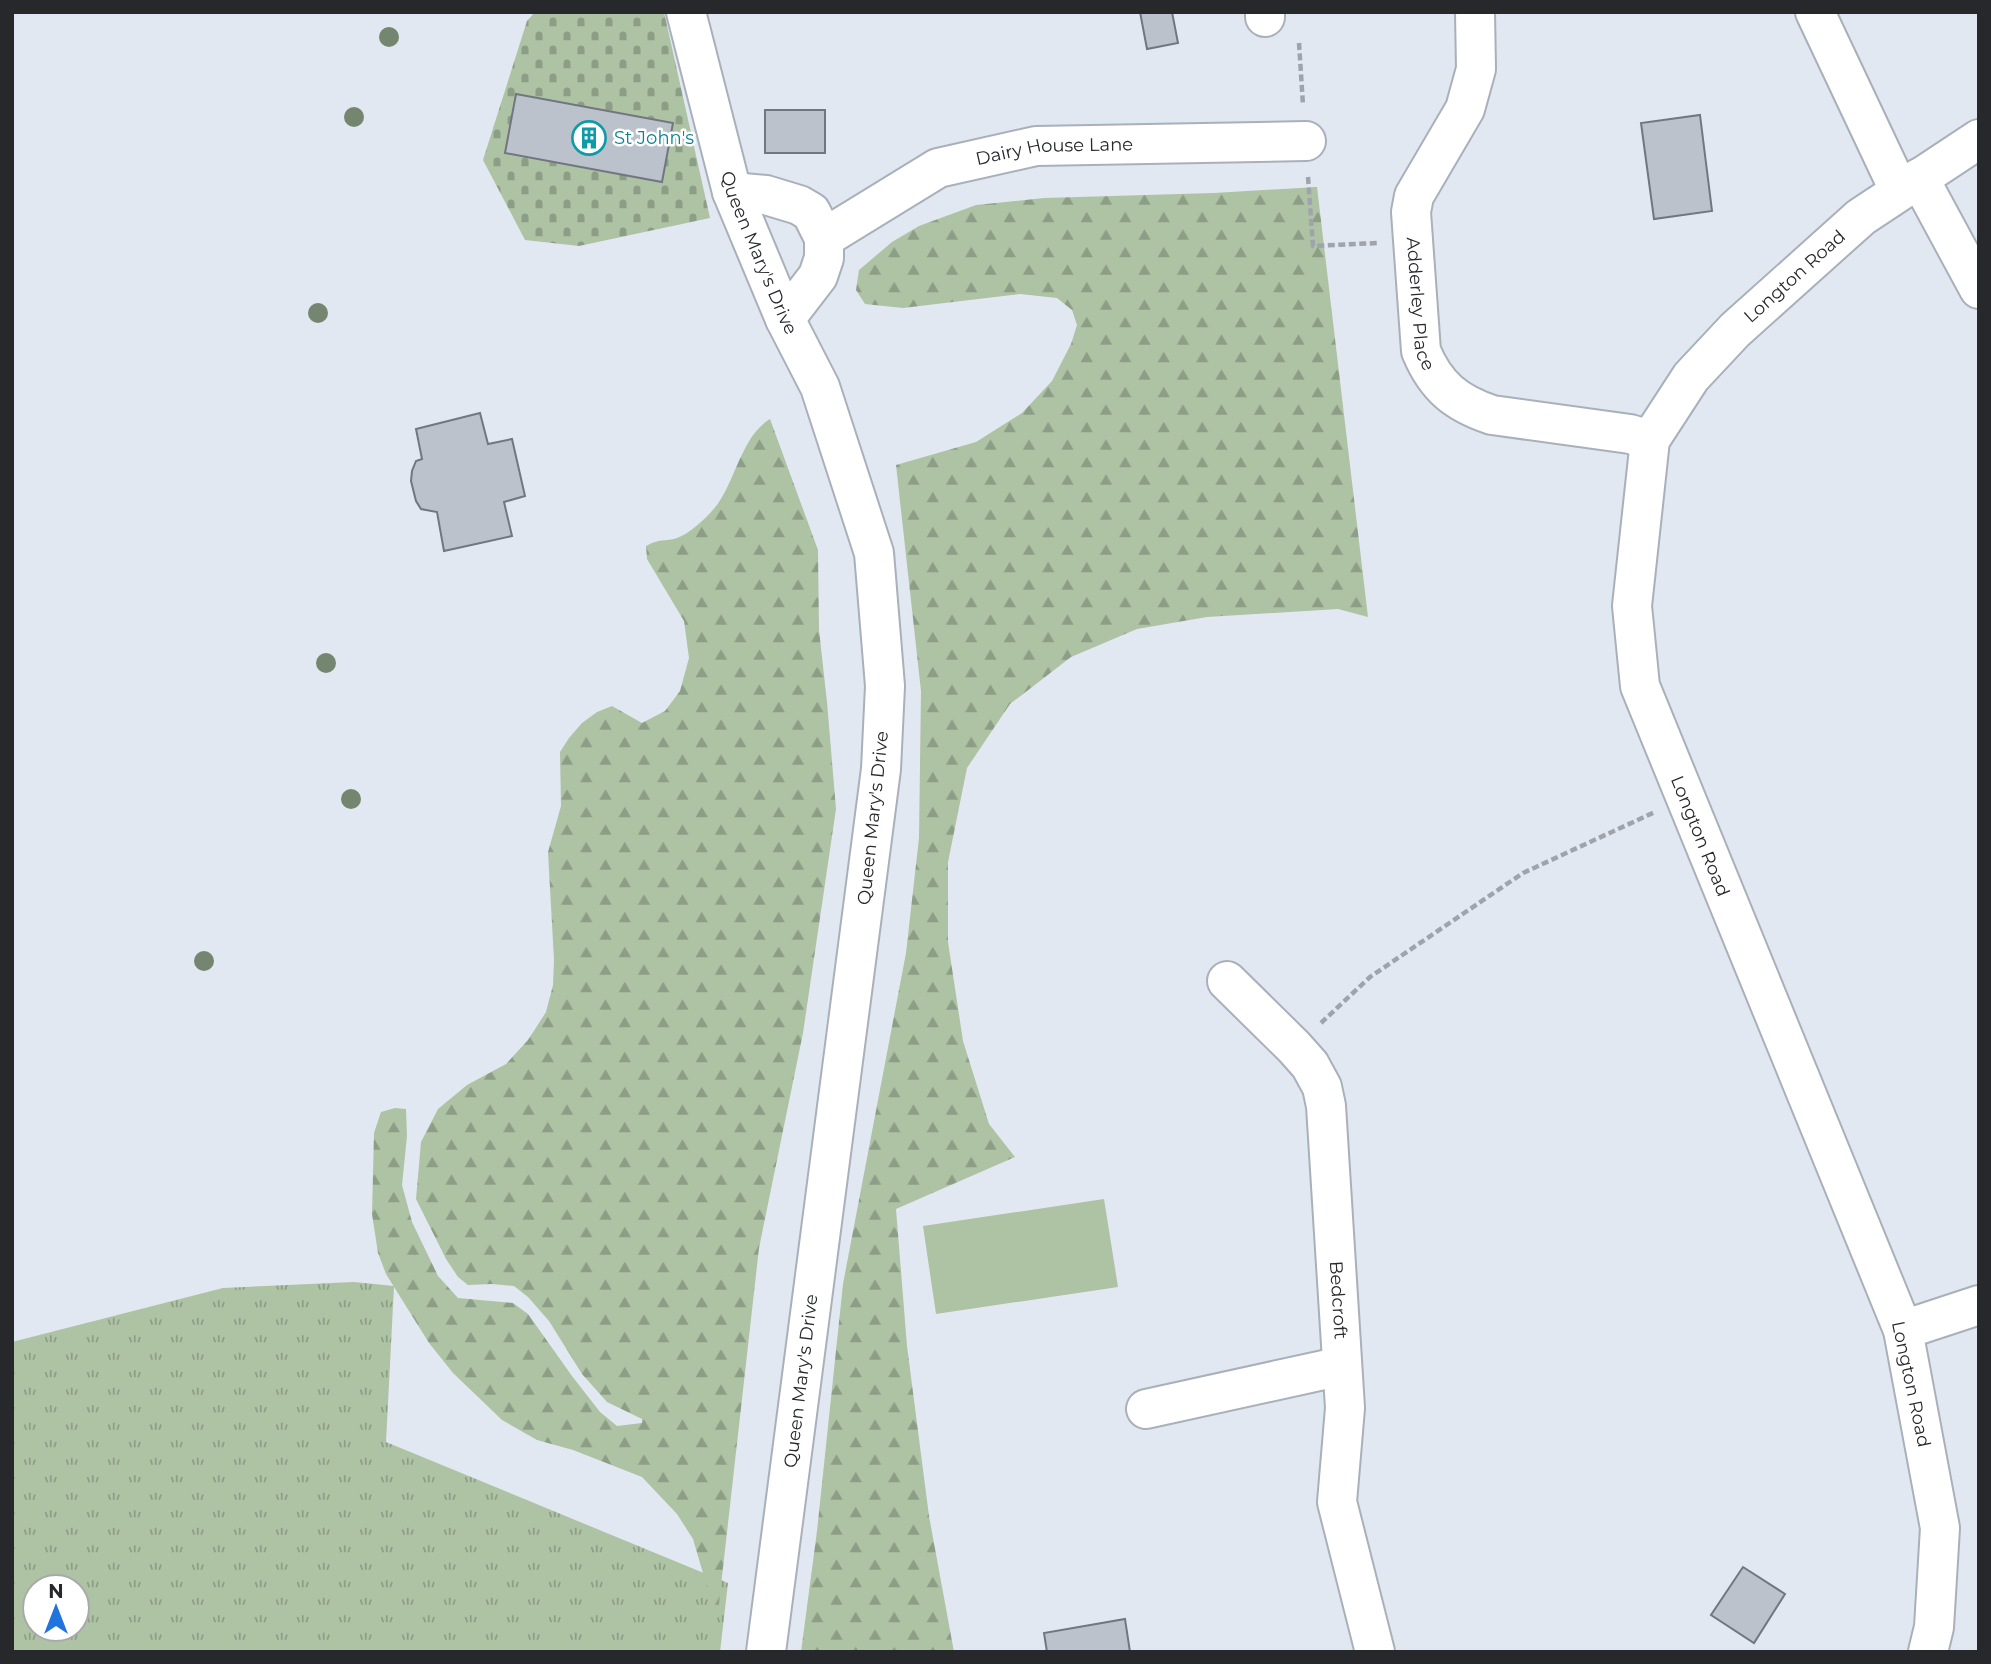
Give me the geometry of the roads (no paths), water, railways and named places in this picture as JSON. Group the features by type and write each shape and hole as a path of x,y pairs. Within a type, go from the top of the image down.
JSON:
{"street":[{"name":"Queen Mary's Drive","path":"686,12 732,192 785,319 820,387 874,553 885,685 881,769 766,1652"},
{"name":"Adderley Place","path":"1475,12 1476,69 1465,108 1414,196 1411,212 1421,351 1428,369 1454,397 1471,408 1492,415 1630,434 1650,440"},
{"path":"1815,12 1909,184 1979,289"},
{"name":"Longton Road","path":"1928,1652 1934,1627 1940,1528 1903,1330 1640,686 1632,606 1650,440 1691,377 1735,330 1861,217 1979,139"},
{"name":"Dairy House Lane","path":"824,238 938,167 1036,146 1306,141"},
{"path":"732,192 766,195 799,205 811,212 824,238 824,258 818,276 785,319"},
{"name":"Bedcroft","path":"1227,981 1294,1047 1310,1065 1322,1087 1326,1106 1345,1408 1337,1502 1375,1652"},
{"path":"1903,1330 1979,1305"},
{"path":"1146,1409 1342,1366"}],"place":[{"name":"St John's","path":"589,138"}]}
